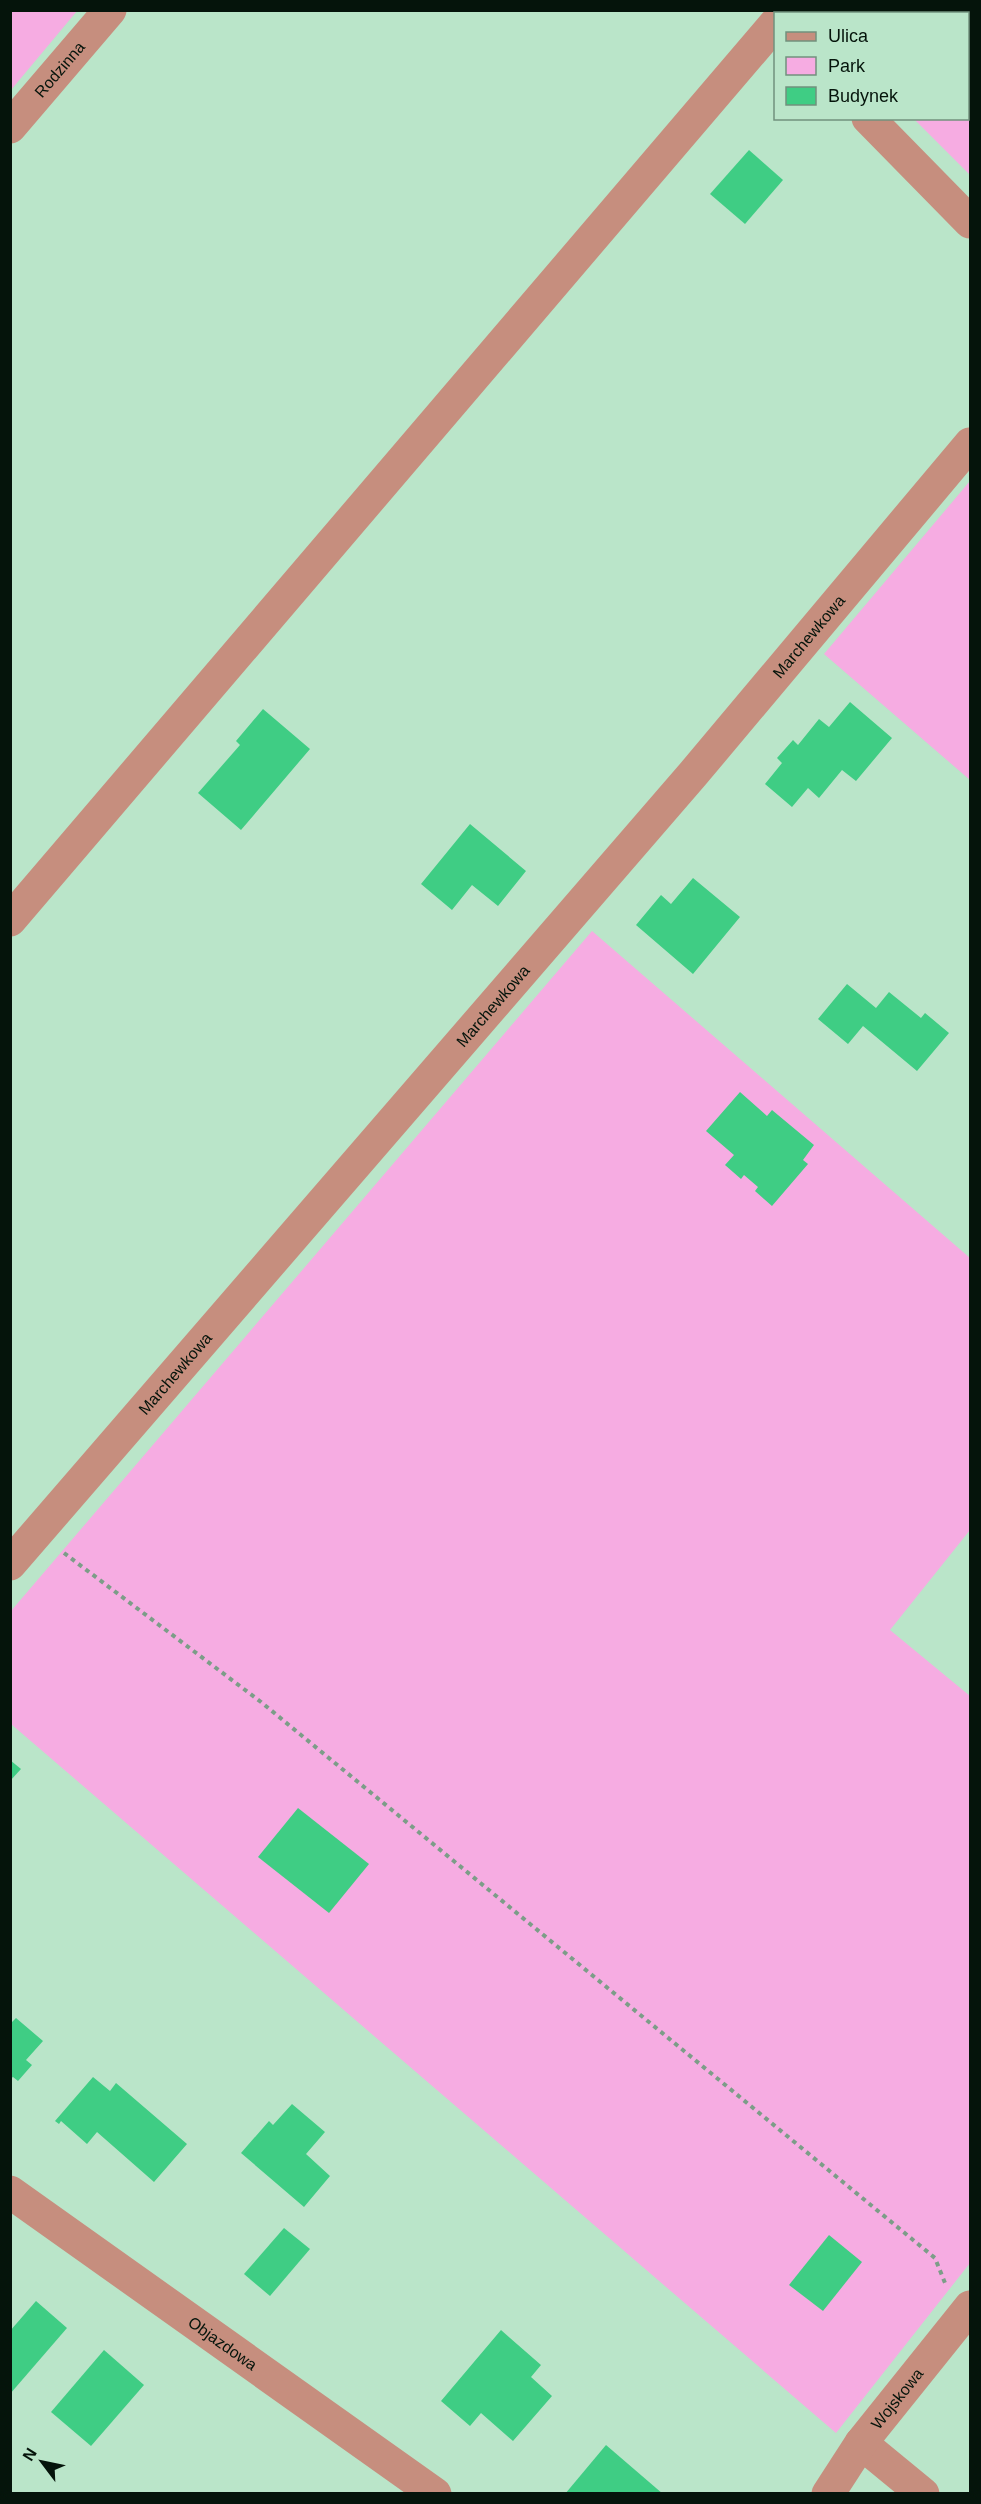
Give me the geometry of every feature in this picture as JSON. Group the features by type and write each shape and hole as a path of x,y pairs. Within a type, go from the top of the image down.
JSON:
{"street":[{"name":"Rodzinna","path":"10,127 110,10"},
{"path":"762,10 774,23"},
{"path":"10,920 774,25"},
{"path":"870,120 970,222"},
{"name":"Marchewkowa","path":"10,1564 693,774 970,444"},
{"name":"Objazdowa","path":"10,2192 435,2493"},
{"name":"Wojskowa","path":"828,2493 861,2443 965,2313"},
{"path":"861,2443 923,2493"}],"path":[{"path":"37,1532 261,1702 935,2258 965,2313"}],"green space":[{"path":"10,11 77,11 11,90"},
{"path":"970,11 970,175 915,120 969,120 969,12 807,12"},
{"path":"970,481 970,780 824,654"},
{"path":"592,931 970,1258 970,1530 890,1630 970,1696 970,2263 836,2433 11,1724 11,1611"}],"building":[{"path":"749,150 783,180 745,224 710,194"},
{"path":"850,702 892,738 856,781 842,770 819,798 808,788 792,807 765,784 782,763 777,758 793,740 798,745 819,719 829,727"},
{"path":"263,709 310,749 241,830 198,793 240,745 236,741"},
{"path":"470,824 526,871 498,906 472,885 452,910 421,884"},
{"path":"693,878 740,917 693,974 636,925 661,895 671,904"},
{"path":"847,984 876,1008 889,992 921,1018 925,1013 949,1033 917,1071 863,1026 848,1044 818,1019"},
{"path":"740,1092 767,1116 772,1110 814,1145 803,1160 808,1164 772,1206 755,1191 758,1187 744,1175 741,1179 725,1165 734,1155 706,1131"},
{"path":"10,1760 21,1769 10,1781"},
{"path":"298,1808 369,1864 329,1913 258,1857"},
{"path":"16,2018 43,2041 26,2060 32,2065 18,2081 13,2077 10,2079 10,2024"},
{"path":"93,2077 110,2091 116,2083 187,2144 154,2182 97,2132 87,2144 61,2121 59,2124 55,2121"},
{"path":"292,2104 325,2132 306,2154 330,2176 304,2207 241,2153 269,2121 273,2125"},
{"path":"284,2228 310,2249 270,2296 244,2274"},
{"path":"829,2235 862,2262 823,2311 789,2285"},
{"path":"36,2301 67,2328 10,2394 10,2331"},
{"path":"501,2330 541,2365 531,2377 552,2396 513,2441 481,2413 470,2426 441,2401"},
{"path":"104,2350 144,2385 91,2446 51,2412"},
{"path":"606,2445 663,2494 565,2494"}]}
